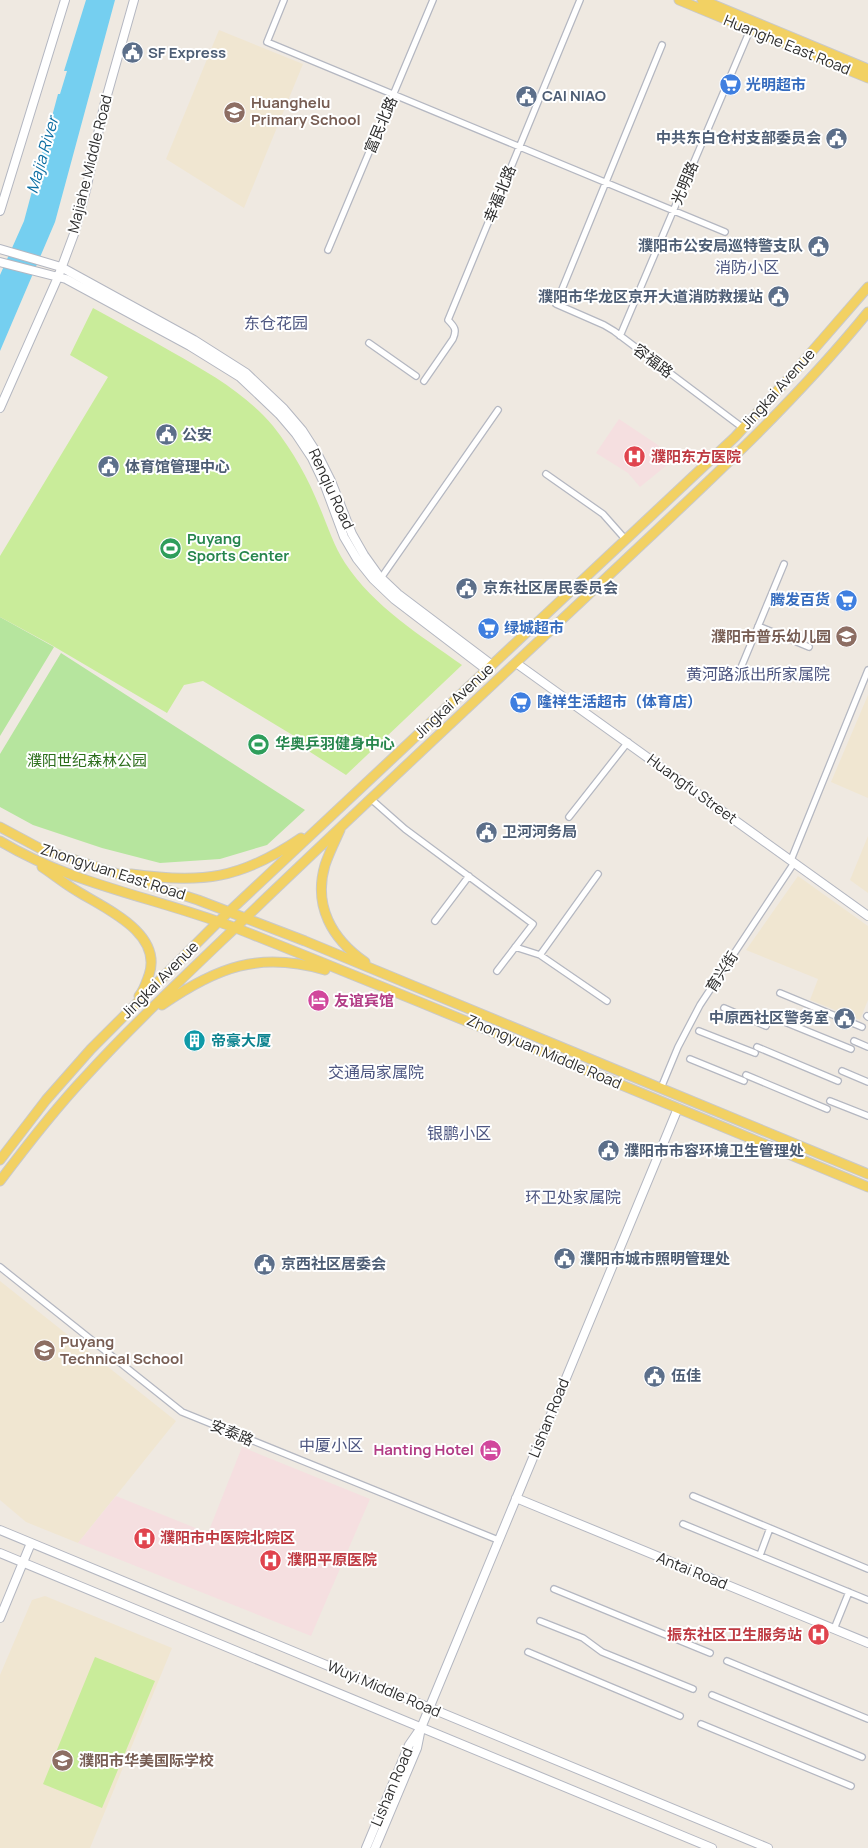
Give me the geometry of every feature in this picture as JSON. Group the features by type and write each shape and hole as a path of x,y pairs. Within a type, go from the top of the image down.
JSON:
{"main road":[{"name":"Huanghe East Road","path":"678,0 868,78"},
{"name":"Huanghe East Road","path":"702,0 868,69"},
{"name":"Jingkai Avenue","path":"0,1160 73,1068 115,1024 229,911 743,428 868,286"},
{"name":"Jingkai Avenue","path":"0,1181 56,1110 101,1059 343,824 744,446 818,370 868,312"},
{"path":"107,871 183,879 202,878 240,871 278,855 326,821"},
{"path":"343,824 325,865 321,892 322,905 339,940 351,952 382,973"},
{"name":"Zhongyuan East Road","path":"0,827 41,849 229,911"},
{"name":"Zhongyuan East Road","path":"0,841 25,856 91,882 218,922"},
{"path":"25,856 133,927 146,942 152,959 147,982 141,993 115,1024"},
{"name":"Zhongyuan Middle Road","path":"229,911 868,1174"},
{"name":"Zhongyuan Middle Road","path":"218,922 383,987 868,1187"},
{"path":"141,1019 183,990 211,976 250,963 263,961 293,962 383,987"}],"street":[{"path":"0,211 65,0"},
{"name":"Majiahe Middle Road","path":"0,408 58,277 57,266 74,234 82,207 100,121 134,0"},
{"path":"284,0 267,42 725,232"},
{"name":"富民北路","path":"328,250 433,0"},
{"name":"幸福北路","path":"424,381 454,339 455,326 448,320 580,0"},
{"name":"光明路","path":"620,336 750,30"},
{"path":"605,183 662,45"},
{"name":"容福路","path":"605,183 556,304 604,325 743,428"},
{"name":"Renqiu Road","path":"1,249 57,266 221,356 246,372 296,423 318,455 352,534 364,555 381,578 398,594 490,667"},
{"name":"Renqiu Road","path":"0,262 66,279 203,354 240,377 263,397 296,434 312,458 324,483 344,537 357,559 373,579 394,600 490,667"},
{"path":"369,343 416,376"},
{"path":"381,578 498,410"},
{"path":"546,474 603,514 626,540"},
{"path":"740,670 784,564"},
{"path":"758,626 809,647"},
{"name":"Huangfu Street","path":"516,662 868,916"},
{"name":"育兴街","path":"661,1088 678,1047 700,1005 792,862 868,670"},
{"path":"569,817 628,742"},
{"path":"371,798 405,829 533,924 497,971"},
{"path":"540,955 598,874"},
{"path":"435,921 469,876"},
{"path":"515,948 540,955 607,1001"},
{"path":"780,993 862,1027"},
{"path":"724,1008 766,1026"},
{"path":"770,1016 851,1049"},
{"path":"699,1031 838,1081"},
{"path":"854,1041 868,1047"},
{"path":"690,1059 827,1109"},
{"path":"842,1072 868,1082"},
{"path":"830,1101 868,1116"},
{"name":"Lishan Road","path":"375,1848 416,1748 429,1708 678,1108"},
{"name":"安泰路","path":"0,1267 182,1412 498,1540"},
{"path":"693,1496 868,1569"},
{"name":"Antai Road","path":"516,1498 868,1643"},
{"path":"683,1524 868,1600"},
{"path":"760,1555 770,1528"},
{"name":"Wuyi Middle Road","path":"0,1530 768,1848"},
{"path":"0,1618 31,1543"},
{"name":"Wuyi Middle Road","path":"0,1553 712,1848"},
{"path":"554,1589 710,1653"},
{"path":"834,1629 849,1592"},
{"path":"540,1621 588,1641 602,1652 692,1689"},
{"path":"528,1652 680,1716"},
{"path":"728,1661 868,1719"},
{"path":"712,1695 862,1757"},
{"path":"701,1724 851,1786"},
{"name":"Lishan Road","path":"366,1848 409,1745 421,1728"}],"shaded area":[{"name":"Huanghelu Primary School","path":"219,30 303,64 244,208 166,159"},
{"name":"濮阳东方医院","path":"619,419 658,445 672,461 640,487 628,473 596,453"},
{"path":"868,695 868,798 831,782"},
{"path":"868,836 868,893 850,880"},
{"path":"798,876 868,926 868,1000 860,1020 810,1000 818,979 746,950"},
{"name":"Puyang Technical School","path":"0,1281 176,1421 78,1543 26,1522 0,1500"},
{"name":"濮阳平原医院","path":"242,1447 370,1499 311,1636 78,1543 116,1496 208,1533"},
{"name":"濮阳市华美国际学校","path":"45,1596 172,1648 90,1848 0,1848 0,1675 32,1600"}],"green space":[{"name":"Puyang Sports Center","path":"93,308 213,376 251,403 273,426 300,465 338,550 357,579 384,607 462,665 346,775 307,750 309,745 203,681 184,685 167,713 0,617 0,556 108,377 70,355"},
{"path":"0,617 54,647 0,736"},
{"name":"濮阳世纪森林公园","path":"61,653 305,810 267,845 220,859 160,863 102,848 33,825 0,807 0,754"},
{"path":"95,1657 155,1681 102,1808 43,1784"}],"water":[{"name":"Majia River","path":"86,0 115,0 55,222 0,351 0,275 24,221 58,94 60,94 67,71 64,71"}],"place":[{"name":"SF Express","path":"132,53"},
{"name":"光明超市","path":"730,85"},
{"name":"CAI NIAO","path":"526,96"},
{"name":"Huanghelu Primary School","path":"235,112"},
{"name":"中共东白仓村支部委员会","path":"837,138"},
{"name":"濮阳市公安局巡特警支队","path":"819,246"},
{"name":"濮阳市华龙区京开大道消防救援站","path":"779,297"},
{"name":"公安","path":"166,435"},
{"name":"濮阳东方医院","path":"635,457"},
{"name":"体育馆管理中心","path":"109,467"},
{"name":"Puyang Sports Center","path":"171,548"},
{"name":"京东社区居民委员会","path":"467,588"},
{"name":"腾发百货","path":"846,600"},
{"name":"绿城超市","path":"488,628"},
{"name":"濮阳市普乐幼儿园","path":"847,637"},
{"name":"隆祥生活超市（体育店）","path":"521,702"},
{"name":"华奥乒羽健身中心","path":"259,744"},
{"name":"卫河河务局","path":"486,832"},
{"name":"友谊宾馆","path":"318,1001"},
{"name":"中原西社区警务室","path":"845,1018"},
{"name":"帝豪大厦","path":"195,1041"},
{"name":"濮阳市市容环境卫生管理处","path":"608,1151"},
{"name":"濮阳市城市照明管理处","path":"564,1259"},
{"name":"京西社区居委会","path":"265,1264"},
{"name":"Puyang Technical School","path":"44,1351"},
{"name":"伍佳","path":"655,1376"},
{"name":"Hanting Hotel","path":"490,1450"},
{"name":"濮阳市中医院北院区","path":"144,1538"},
{"name":"濮阳平原医院","path":"271,1560"},
{"name":"振东社区卫生服务站","path":"818,1635"},
{"name":"濮阳市华美国际学校","path":"63,1761"}],"district":[{"name":"消防小区","path":"747,267"},
{"name":"东仓花园","path":"276,323"},
{"name":"黄河路派出所家属院","path":"758,674"},
{"name":"交通局家属院","path":"376,1072"},
{"name":"银鹏小区","path":"459,1133"},
{"name":"环卫处家属院","path":"573,1197"},
{"name":"中厦小区","path":"331,1445"}]}
